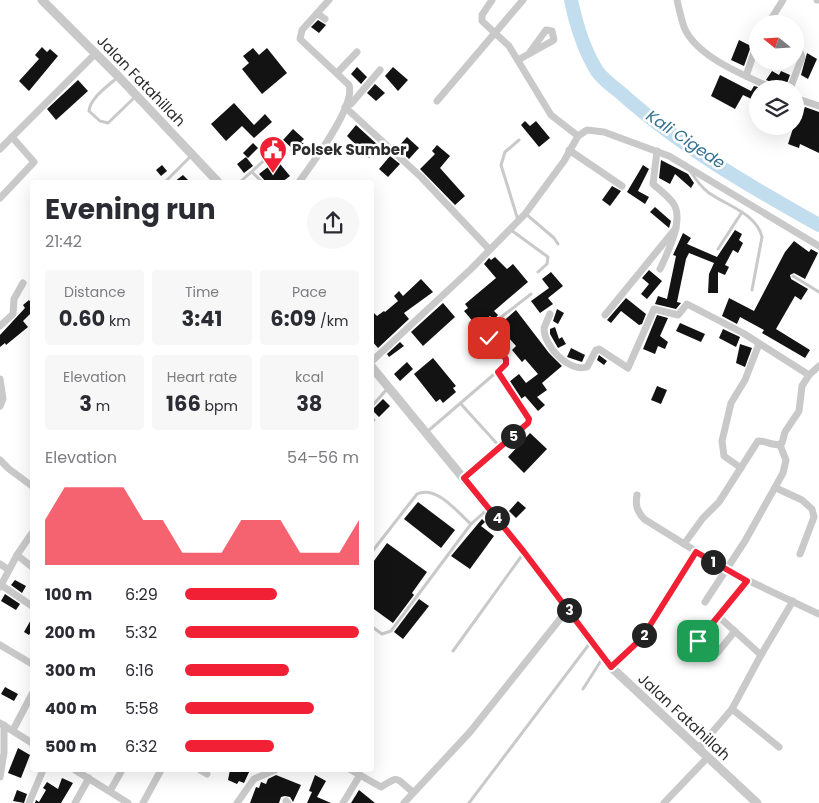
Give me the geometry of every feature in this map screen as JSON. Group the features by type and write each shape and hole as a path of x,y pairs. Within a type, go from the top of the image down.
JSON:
{"street":[{"name":"Jalan Fatahillah","path":"42,0 193,154 214,180"},
{"path":"300,180 340,119 351,92 349,85 300,38 302,30 329,0"},
{"path":"492,0 481,18 509,46 551,116 578,136"},
{"path":"437,101 523,0"},
{"path":"677,0 685,28 701,48 718,62 755,80"},
{"path":"773,15 782,0"},
{"path":"317,13 325,19"},
{"path":"337,73 357,52"},
{"path":"518,60 530,52"},
{"path":"0,149 96,53"},
{"path":"746,76 749,67"},
{"path":"346,108 380,70"},
{"path":"804,101 819,106"},
{"path":"346,108 421,177 489,249"},
{"path":"374,359 472,269 489,249 519,221 578,136 586,130 604,132 657,151 819,246"},
{"path":"0,198 34,162 12,137"},
{"path":"569,150 622,186"},
{"path":"657,151 653,184 674,204 676,228 674,239 660,270"},
{"path":"605,315 676,228"},
{"path":"0,326 13,314 14,298 23,283"},
{"path":"550,314 544,332 552,351 559,358 584,368 599,349 628,368 656,308 678,315 685,305 689,304 809,375"},
{"path":"741,468 724,456 722,441 731,403 745,380 759,344"},
{"path":"705,602 776,488 786,463 780,445 785,432 799,411 802,386 809,375 819,366"},
{"name":"Jalan Fatahillah","path":"374,370 489,508 611,667 757,803"},
{"path":"0,379 3,399 0,406"},
{"path":"684,544 703,518 719,502 758,442 780,445"},
{"path":"0,460 30,485"},
{"path":"776,488 807,504 814,513 800,554"},
{"path":"637,495 635,504 638,513 696,552 747,581 819,614"},
{"path":"30,537 8,570 1,586 30,605"},
{"path":"611,667 642,638 696,552"},
{"path":"17,555 30,565"},
{"path":"0,564 8,570"},
{"path":"698,641 747,581"},
{"path":"698,749 732,709 793,601"},
{"path":"404,803 464,738 568,609"},
{"path":"718,616 761,655"},
{"path":"718,652 735,630"},
{"path":"0,645 30,663"},
{"path":"13,730 30,698"},
{"path":"732,709 779,747"},
{"path":"2,724 30,742"},
{"path":"0,777 4,753 2,724"},
{"path":"664,803 707,758"},
{"path":"29,803 42,772"},
{"path":"78,772 128,803"},
{"path":"110,791 121,772"},
{"path":"144,803 160,772"},
{"path":"204,772 207,774"},
{"path":"237,803 254,779 270,772"},
{"path":"355,772 381,787 392,779 396,779 413,792"},
{"path":"343,803 360,775"},
{"path":"75,803 89,778"}],"lane":[{"path":"118,76 89,106 89,111 100,121 108,123 136,95"},
{"path":"519,140 505,152 501,165 519,221"},
{"path":"167,180 193,154"},
{"path":"243,180 253,173 269,156"},
{"path":"689,169 699,184 710,194 742,212 759,229 762,237 752,290"},
{"path":"253,173 260,180"},
{"path":"718,250 742,212"},
{"path":"525,214 554,238 558,244"},
{"path":"511,229 548,257 548,264 538,272"},
{"path":"792,276 819,292"},
{"path":"426,433 506,364 506,359 488,334 500,318 530,294"},
{"path":"464,478 528,423 529,419 498,372"},
{"path":"374,403 388,387"},
{"path":"461,404 500,447"},
{"path":"374,549 417,494 424,491 435,493 471,524"},
{"path":"374,628 382,634 391,631 471,524 489,508"},
{"path":"453,651 524,552"},
{"path":"469,803 592,641"},
{"path":"584,689 604,656"}],"building":[{"path":"318,20 326,25 319,33 311,27"},
{"path":"739,40 749,45 749,52 744,66 731,60"},
{"path":"42,47 47,52 50,49 58,56 29,91 19,81 39,59 35,55"},
{"path":"253,48 259,55 267,48 287,73 262,94 242,69 249,63 243,56"},
{"path":"807,53 817,59 808,79 801,75 804,70"},
{"path":"357,67 367,77 361,84 351,74"},
{"path":"393,67 408,80 398,91 385,76"},
{"path":"772,71 779,75 781,71 790,75 788,80 766,80"},
{"path":"720,75 749,90 749,98 743,95 735,109 711,96"},
{"path":"78,80 88,91 56,120 47,109"},
{"path":"375,84 385,93 376,101 367,93"},
{"path":"234,103 254,125 265,114 272,122 254,138 242,126 226,141 211,124"},
{"path":"805,107 819,112 819,153 800,144 799,148 788,144 791,135 804,135"},
{"path":"525,121 530,126 536,121 550,138 539,147 521,125"},
{"path":"356,125 379,146 369,158 347,136"},
{"path":"293,129 304,139 301,142 304,144 299,149 297,147 294,150 283,140"},
{"path":"407,137 419,148 409,159 397,148"},
{"path":"271,141 277,147 266,154 261,149"},
{"path":"253,143 258,148 248,158 243,153"},
{"path":"437,145 450,156 440,168 465,196 455,205 420,169 435,154 432,151"},
{"path":"390,156 400,164 388,177 379,169"},
{"path":"246,157 253,166 244,173 237,164"},
{"path":"661,160 688,174 694,183 691,188 675,174 670,184 659,178"},
{"path":"280,164 290,176 285,180 264,180 259,174 268,167 272,171"},
{"path":"162,165 167,171 161,176 156,170"},
{"path":"643,165 649,169 638,191 649,197 645,204 627,192"},
{"path":"183,175 188,180 177,180"},
{"path":"612,186 621,191 610,206 602,200"},
{"path":"655,207 671,221 669,228 650,212"},
{"path":"735,230 742,234 739,240 743,243 738,253 733,250 725,265 729,267 725,275 718,272 718,293 708,293 709,274 714,263 689,253 677,302 681,303 676,309 655,304 658,296 667,299 676,256 673,255 683,233 691,238 687,244 717,257"},
{"path":"794,241 809,252 811,249 818,253 805,279 794,273 790,275 791,279 808,289 801,300 795,296 776,329 810,350 805,358 762,333 764,330 740,317 737,324 722,316 729,298 754,311 785,252"},
{"path":"495,257 507,269 513,264 528,282 494,311 498,315 494,320 490,316 481,324 479,321 475,324 464,311 468,308 465,304 496,278 484,264 489,258 491,260"},
{"path":"649,270 662,281 647,299 641,294 649,284 642,278"},
{"path":"551,272 563,286 548,298 553,304 540,313 531,301 549,288 542,279"},
{"path":"421,279 433,292 404,313 409,319 378,348 374,343 374,313 377,316 385,312 398,301 394,296 399,291 403,296"},
{"path":"626,298 646,314 642,324 639,325 621,311 611,323 607,320"},
{"path":"29,300 30,301 30,314 23,321 28,327 6,345 5,343 0,347 0,335 25,308 23,305"},
{"path":"443,303 455,317 423,346 411,332"},
{"path":"557,309 564,313 558,324 553,321"},
{"path":"516,310 549,353 562,366 542,383 547,390 537,397 545,405 538,411 525,396 521,399 509,382 519,374 526,383 538,374 525,359 522,362 512,350 516,346 498,326"},
{"path":"657,315 668,318 660,336 668,342 665,349 658,346 655,354 643,349"},
{"path":"680,323 705,334 701,342 676,331"},
{"path":"555,327 559,339 562,337 566,344 558,348 550,334 550,329"},
{"path":"723,329 740,337 736,347 719,338"},
{"path":"400,342 404,346 389,357 387,354"},
{"path":"740,344 752,348 745,367 736,363"},
{"path":"571,348 585,355 582,362 567,357"},
{"path":"599,355 607,361 604,365 597,360"},
{"path":"433,358 456,386 453,388 456,392 443,403 440,399 436,402 414,374"},
{"path":"407,362 413,369 400,381 394,374"},
{"path":"657,386 667,390 661,404 651,400"},
{"path":"383,399 390,406 379,417 374,412 374,408"},
{"path":"530,433 547,449 524,473 508,457"},
{"path":"518,501 526,508 516,518 509,511"},
{"path":"418,502 455,530 441,548 404,519"},
{"path":"482,519 485,522 481,526 494,536 470,569 451,556"},
{"path":"387,543 427,572 412,593 414,595 393,623 374,609 374,561"},
{"path":"15,580 26,586 22,593 11,585"},
{"path":"5,594 20,604 16,610 1,601"},
{"path":"419,599 429,606 403,639 394,632"},
{"path":"30,622 30,633 29,635 24,632"},
{"path":"5,687 18,694 14,701 1,694"},
{"path":"18,748 30,755 21,778 8,773"},
{"path":"230,772 249,772 244,783 239,781 237,784 228,780"},
{"path":"276,775 301,785 293,802 290,797 285,796 281,797 279,803 250,803 256,787 259,788 261,782 266,784 268,779"},
{"path":"315,775 326,781 317,797 331,803 307,803 312,792 309,791"},
{"path":"62,778 73,783 61,803 35,803 36,800 39,802 46,790 43,788 47,782 58,789"},
{"path":"17,790 27,794 24,803 13,801"},
{"path":"359,790 375,803 351,803"}],"waterway":[{"name":"Kali Cigede","path":"571,0 584,46 597,71 606,81 644,113 717,165 819,225"}],"place":[{"name":"Polsek Sumber","path":"273,174"}],"route":[{"path":"489,338 506,359 506,364 498,372 528,414 529,419 528,423 464,478 524,552 611,667 625,656 652,625 696,552 747,581 698,641"}]}
